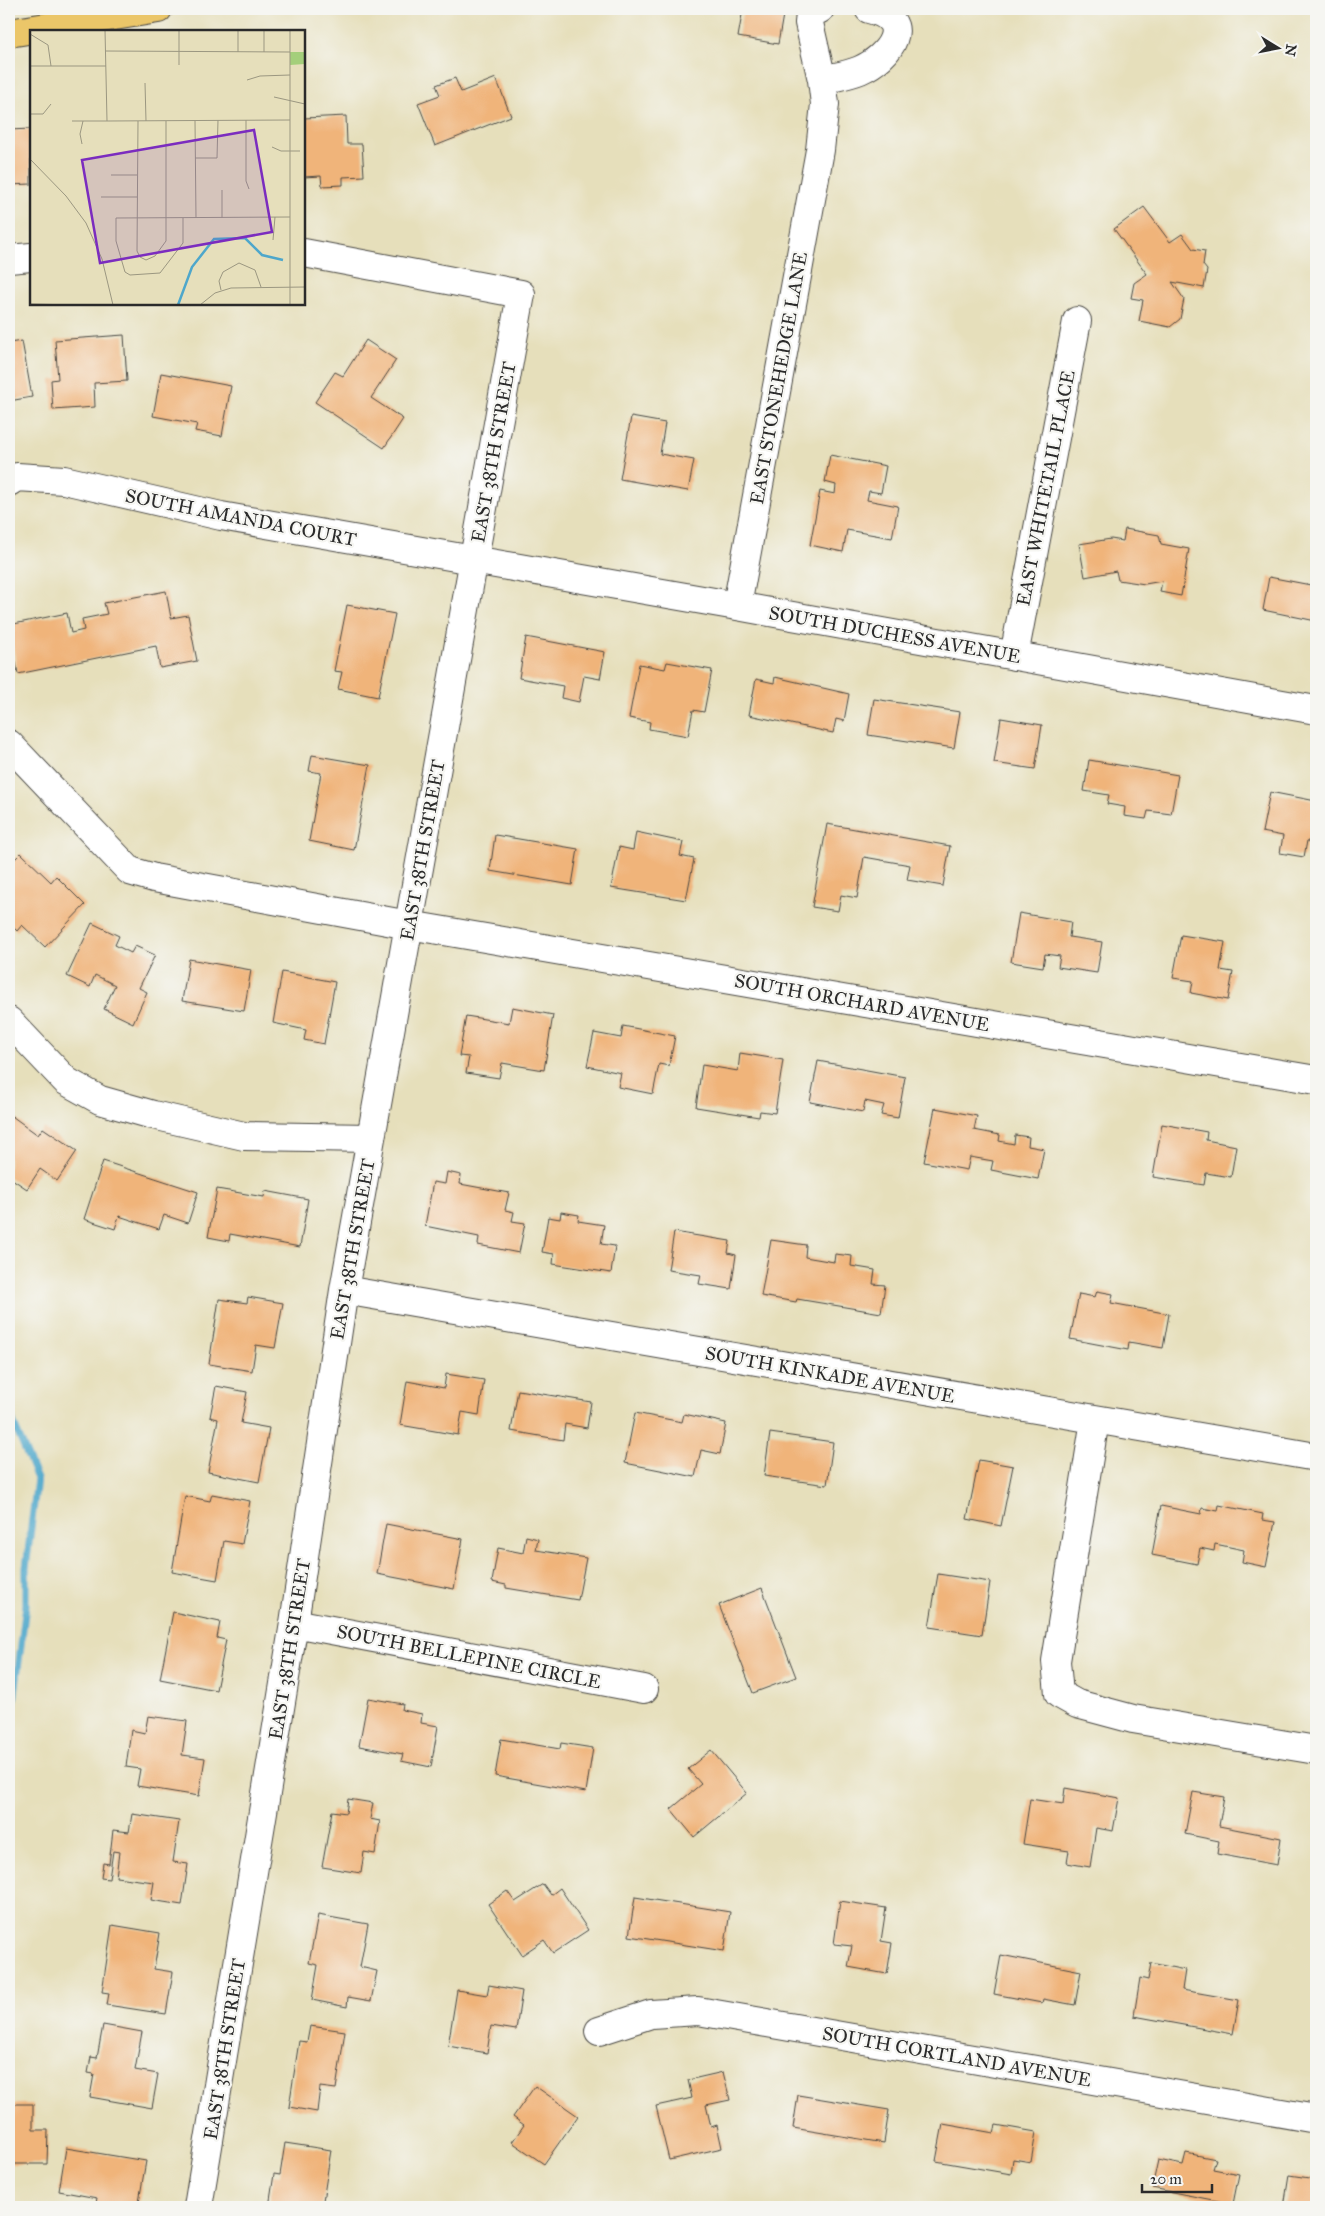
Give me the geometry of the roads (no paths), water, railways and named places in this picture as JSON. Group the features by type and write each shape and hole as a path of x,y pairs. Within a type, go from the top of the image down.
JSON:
{"main road":[{"path":"9,33 158,9"}],"street":[{"name":"EAST STONEHEDGE LANE","path":"737,606 820,150 825,104 822,80 809,22 810,14 820,9"},
{"path":"822,80 860,70 877,59 891,45 896,35 894,24 889,17 869,9"},
{"name":"EAST 38TH STREET","path":"198,2207 294,1623 344,1290 521,294 305,253"},
{"path":"9,259 30,257"},
{"name":"EAST WHITETAIL PLACE","path":"1014,656 1077,321"},
{"name":"SOUTH AMANDA COURT","path":"9,482 17,477 64,480 222,516 474,560"},
{"name":"SOUTH DUCHESS AVENUE","path":"474,560 1316,710"},
{"path":"9,744 130,871 154,878 409,925"},
{"name":"SOUTH ORCHARD AVENUE","path":"409,925 1316,1080"},
{"path":"9,1021 66,1081 100,1100 153,1115 244,1136 371,1138"},
{"name":"SOUTH KINKADE AVENUE","path":"344,1290 1316,1457"},
{"path":"1095,1420 1056,1660 1059,1694 1077,1704 1133,1719 1316,1750"},
{"name":"SOUTH BELLEPINE CIRCLE","path":"294,1623 644,1689"},
{"name":"SOUTH CORTLAND AVENUE","path":"599,2031 651,2014 698,2011 1316,2119"}],"waterway":[{"path":"9,1412 37,1479 26,1568 26,1605 9,1741"}]}
